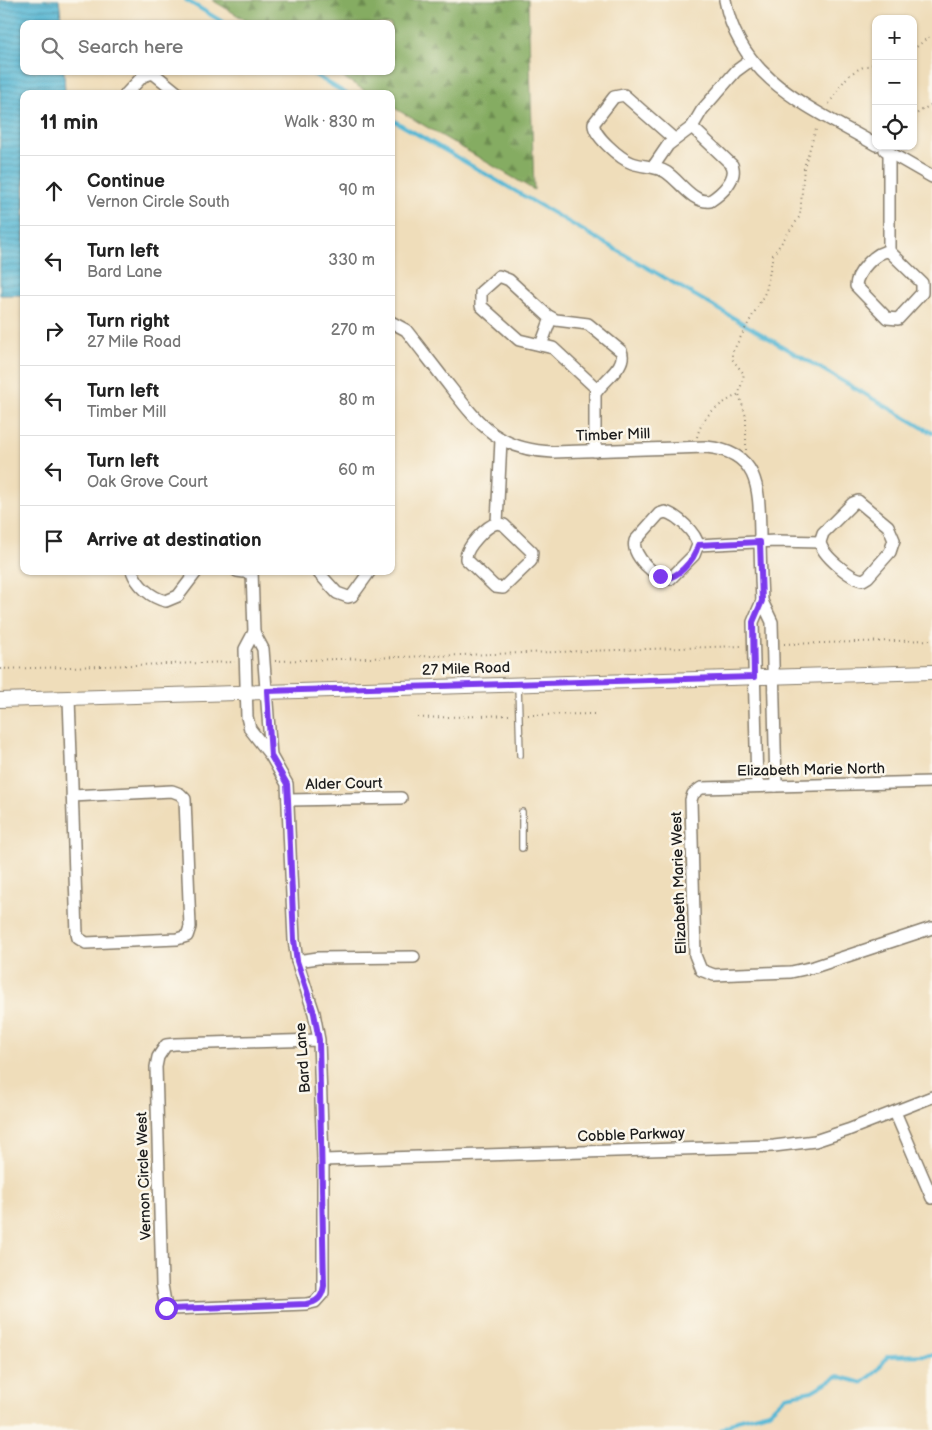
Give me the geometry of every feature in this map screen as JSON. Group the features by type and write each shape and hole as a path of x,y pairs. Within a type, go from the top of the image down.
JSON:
{"street":[{"path":"725,0 733,30 750,60 765,76 784,91 872,142"},
{"path":"653,167 662,152 674,139 692,127 702,110 736,71 750,60"},
{"path":"130,90 146,75"},
{"path":"155,75 174,90"},
{"path":"674,139 624,95 614,98 596,118 593,128 623,158 637,165 653,167 666,172 699,201 710,201 733,178 735,171 732,165 692,127"},
{"path":"886,150 932,177"},
{"path":"889,152 889,250 922,283 924,288 922,293 898,319 892,320 887,318 856,286 859,275 882,252 889,250"},
{"path":"595,451 594,399 597,389 621,364 623,355 588,324 552,318 504,277 494,279 481,292 481,306 512,335 527,343 541,345 559,352 597,389"},
{"path":"541,345 552,318"},
{"name":"Timber Mill","path":"395,324 406,330 475,420 501,440 519,447 538,451 694,447 727,451 743,462 755,479 758,489 762,601 772,622 776,786"},
{"path":"497,523 501,440"},
{"path":"858,501 888,526 894,540 890,552 868,577 863,580 851,576 823,550 820,542 823,533 853,503 858,501"},
{"path":"665,512 671,514 694,536 698,545 694,555 675,576 664,579 636,554 634,545 635,541 658,514 665,512"},
{"path":"497,523 504,525 532,552 531,561 504,588 494,587 466,559 467,551 490,526 497,523"},
{"path":"698,545 820,542"},
{"path":"135,575 152,596 166,601 178,596 194,575"},
{"path":"252,575 254,632"},
{"path":"320,575 337,593 348,597 352,596 367,575"},
{"name":"Timber Mill","path":"757,786 753,622 762,601"},
{"name":"Bard Lane","path":"254,632 263,649 271,756"},
{"name":"Bard Lane","path":"254,632 245,649 247,717 250,729 271,756 287,784 294,940 297,961 314,1013 319,1040 323,1160 324,1286 323,1292 315,1302"},
{"name":"27 Mile Road","path":"0,700 932,672"},
{"path":"69,698 72,796 78,938 83,943 91,943 177,939 187,936 190,927 185,799 180,794 172,791 72,796"},
{"name":"Elizabeth Marie North","path":"693,794 702,788 932,782"},
{"name":"Elizabeth Marie West","path":"693,794 695,955 701,970 714,975 791,972 814,967 932,928"},
{"name":"Alder Court","path":"288,800 401,798"},
{"path":"297,961 318,958 414,957"},
{"name":"Vernon Circle West","path":"315,1302 166,1308 162,1285 156,1067 158,1056 166,1045 319,1040"},
{"name":"Cobble Parkway","path":"323,1160 774,1146 815,1141 932,1097"},
{"path":"895,1112 932,1198"}],"lane":[{"path":"518,684 520,755"},
{"path":"522,812 522,848"}],"path":[{"path":"917,47 932,34"},
{"path":"827,108 846,77 862,67 872,65"},
{"path":"917,113 932,104"},
{"path":"694,447 703,420 718,406 739,394 744,374 732,359 734,347 766,291 773,255 800,216 804,167 819,122"},
{"path":"739,394 744,406 748,429 743,462"},
{"path":"779,645 932,640"},
{"path":"270,661 746,646"},
{"path":"0,669 238,662"},
{"path":"538,714 596,714"},
{"path":"418,718 499,715"}],"green space":[{"path":"212,0 528,0 534,190 395,108 395,90 364,90 339,75 395,75 395,20 245,20"}],"water":[{"path":"0,0 59,0 62,20 20,20 20,75 64,75 65,90 20,90 20,295 0,295"}],"waterway":[{"path":"186,0 219,20"},
{"path":"315,75 340,90"},
{"path":"395,121 932,433"},
{"path":"721,1430 737,1420 769,1412 786,1396 812,1391 838,1376 862,1383 876,1372 888,1356 932,1355"}],"route":[{"path":"166,1308 306,1304 315,1302 320,1298 324,1286 323,1160 319,1040 317,1024 296,955 287,784 271,756 267,719 267,691 754,677 753,622 762,601 760,542 698,545 694,555 675,576 670,579 664,579 660,576"}]}
